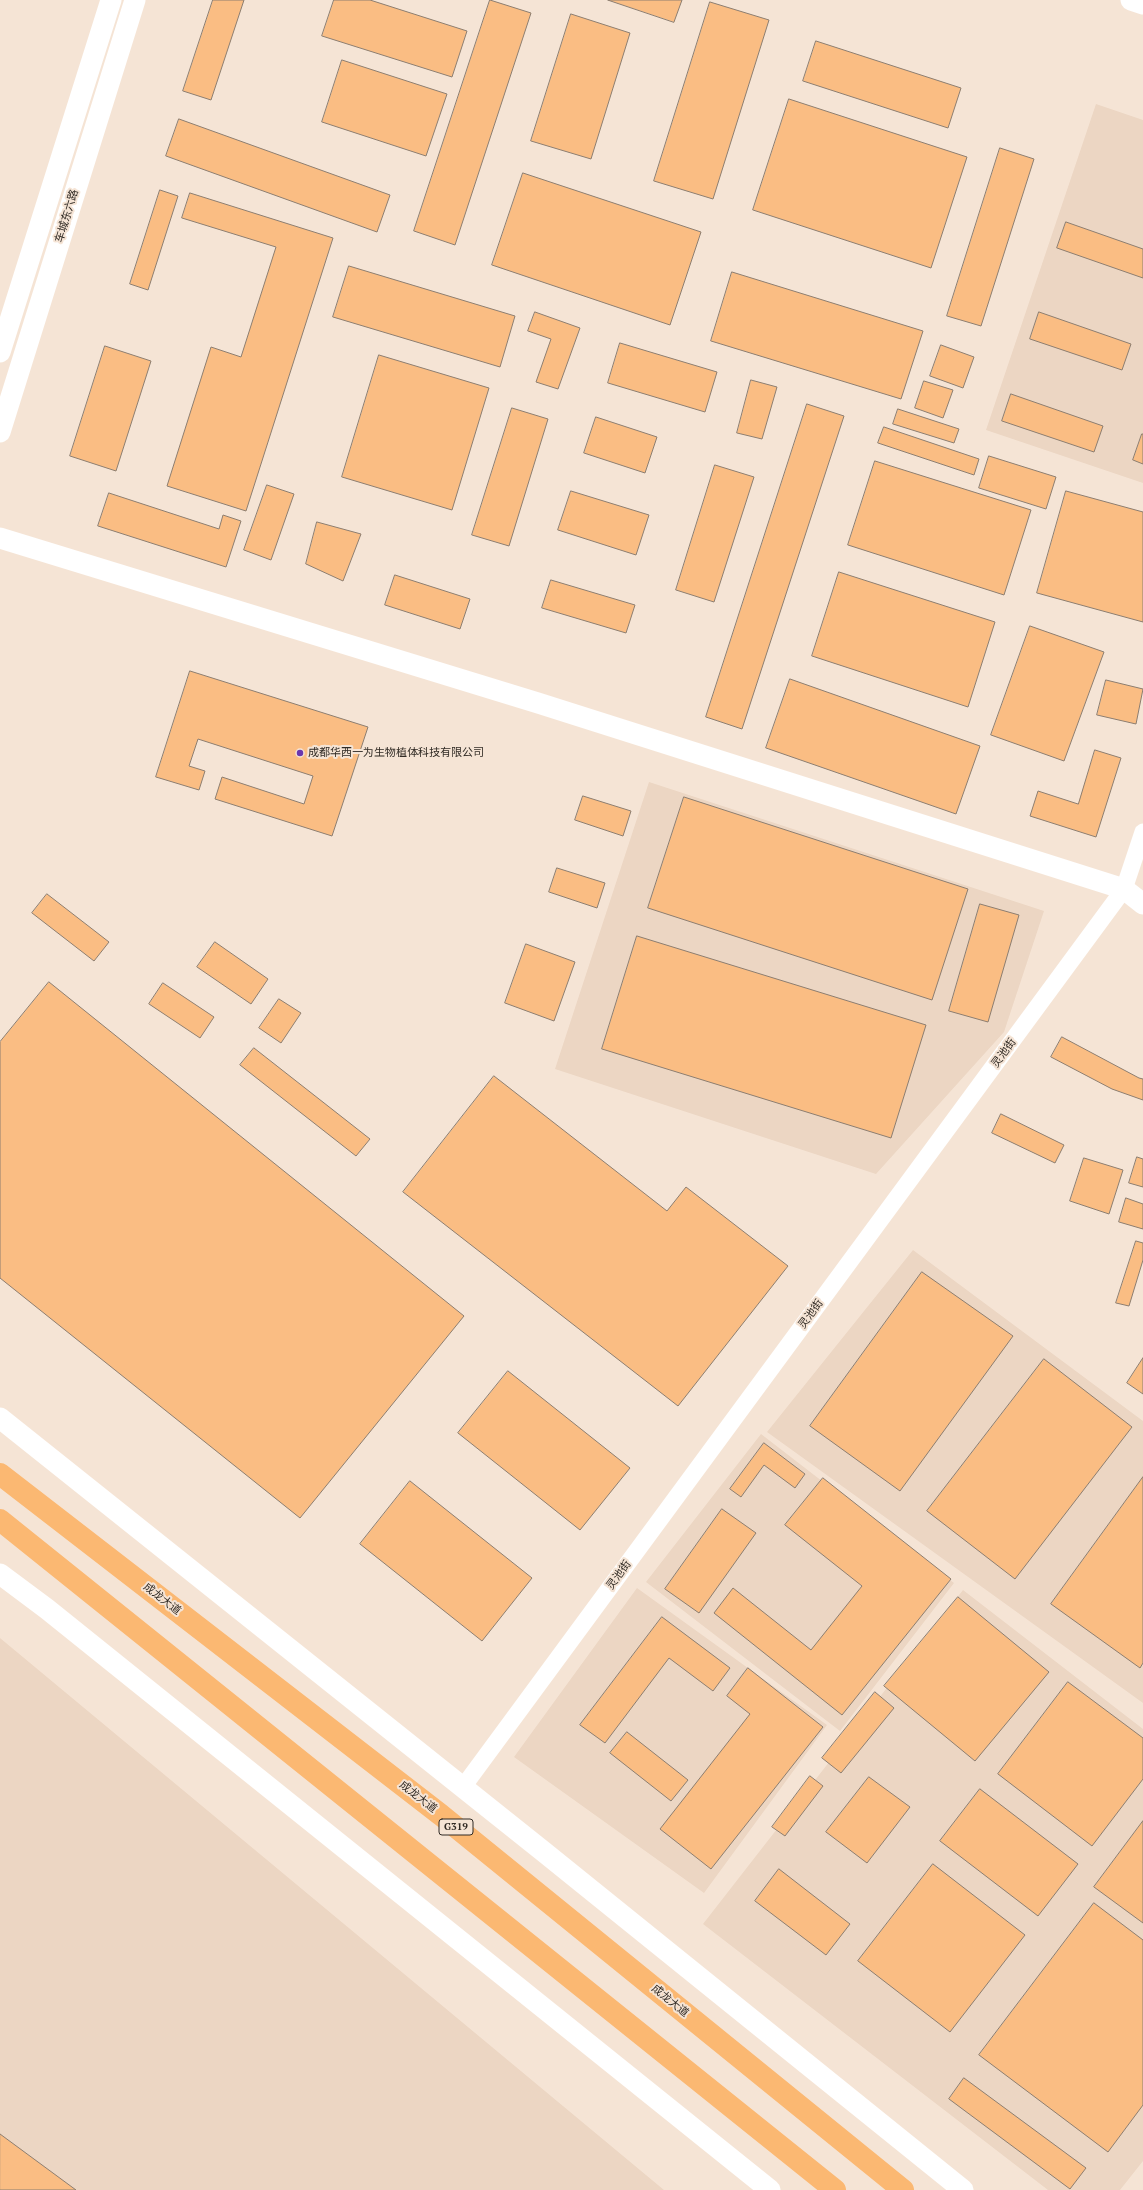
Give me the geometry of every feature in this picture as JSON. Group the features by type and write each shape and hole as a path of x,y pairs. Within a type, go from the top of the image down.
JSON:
{"highway":[{"name":"成龙大道","path":"0,1474 441,1815 903,2190"},
{"path":"0,1520 835,2190"}],"street":[{"name":"车城东六路","path":"0,352 111,0"},
{"name":"车城东六路","path":"0,432 134,0"},
{"path":"1131,0 1143,4"},
{"path":"0,538 538,703 1124,889 1143,904"},
{"name":"灵池街","path":"463,1787 1124,889 1143,832"},
{"path":"0,1418 463,1787 963,2190"},
{"path":"0,1574 47,1609 770,2190"}],"shaded area":[{"path":"1096,104 1143,120 1143,483 986,430"},
{"path":"649,782 1044,911 1004,1032 876,1174 555,1069"},
{"path":"913,1250 1143,1421 1143,1703 767,1432"},
{"path":"761,1434 954,1583 840,1731 646,1582"},
{"path":"637,1588 827,1725 704,1893 514,1757"},
{"path":"963,1590 1143,1729 1143,2161 1120,2190 1048,2190 703,1924"},
{"path":"0,1638 664,2190 0,2190"}],"building":[{"path":"213,0 244,0 211,100 183,91"},
{"path":"334,0 370,0 467,31 452,77 322,36"},
{"path":"490,0 531,13 455,245 414,231"},
{"path":"608,0 682,0 674,22"},
{"path":"710,2 769,20 713,199 654,181"},
{"path":"571,14 630,33 591,159 531,141"},
{"path":"816,41 961,88 948,128 803,81"},
{"path":"342,60 447,94 426,156 322,122"},
{"path":"789,99 967,157 931,268 753,210"},
{"path":"179,119 390,195 377,232 166,156"},
{"path":"1000,148 1034,159 981,326 947,316"},
{"path":"523,173 701,232 670,325 492,265"},
{"path":"160,190 178,196 148,290 130,284"},
{"path":"190,193 333,238 246,511 167,486 211,347 241,357 276,247 182,218"},
{"path":"1066,222 1143,249 1143,278 1057,248"},
{"path":"349,266 515,316 500,367 333,317"},
{"path":"732,272 923,331 901,399 711,341"},
{"path":"535,312 580,328 558,389 536,382 551,339 528,331"},
{"path":"1039,312 1131,344 1122,370 1030,339"},
{"path":"620,343 717,372 705,412 608,383"},
{"path":"941,345 974,357 963,388 930,376"},
{"path":"105,346 151,361 116,471 70,456"},
{"path":"379,355 489,388 452,510 342,477"},
{"path":"751,380 777,387 762,439 737,433"},
{"path":"924,381 953,390 943,418 915,408"},
{"path":"1011,394 1103,426 1094,452 1002,421"},
{"path":"807,404 844,416 742,729 706,717"},
{"path":"512,408 548,419 509,546 472,535"},
{"path":"898,409 959,429 954,443 893,424"},
{"path":"596,417 657,437 645,473 584,453"},
{"path":"884,427 979,459 974,475 878,443"},
{"path":"1143,434 1143,464 1133,460"},
{"path":"989,456 1056,477 1046,509 979,488"},
{"path":"875,461 1031,510 1004,595 848,545"},
{"path":"715,465 754,477 714,602 676,590"},
{"path":"267,485 294,494 271,560 244,550"},
{"path":"571,491 649,515 636,555 558,530"},
{"path":"1066,491 1143,512 1143,622 1037,593"},
{"path":"109,493 219,529 223,515 241,521 226,567 98,526"},
{"path":"317,522 361,534 343,581 306,564"},
{"path":"839,572 995,622 968,707 812,656"},
{"path":"395,575 470,599 460,629 385,605"},
{"path":"551,580 635,605 626,633 542,608"},
{"path":"1030,626 1104,652 1064,761 991,735"},
{"name":"成都华西一为生物植体科技有限公司","path":"190,671 368,727 332,836 215,799 222,777 304,804 313,776 198,739 189,766 205,771 199,790 156,777"},
{"path":"790,679 980,746 956,814 766,748"},
{"path":"1106,680 1143,689 1136,724 1097,715"},
{"path":"1095,750 1121,758 1096,837 1030,816 1038,791 1078,804"},
{"path":"583,796 631,811 623,836 575,820"},
{"path":"684,797 968,889 932,1000 648,908"},
{"path":"557,868 605,883 597,908 549,892"},
{"path":"47,894 109,942 94,961 32,913"},
{"path":"980,904 1019,915 988,1022 949,1011"},
{"path":"637,936 926,1025 891,1138 602,1049"},
{"path":"215,942 268,979 251,1004 197,967"},
{"path":"526,944 575,962 554,1021 505,1003"},
{"path":"49,982 464,1316 300,1518 0,1278 0,1042"},
{"path":"163,983 214,1017 200,1038 149,1004"},
{"path":"279,999 301,1013 281,1043 259,1028"},
{"path":"1062,1037 1143,1079 1143,1100 1112,1089 1051,1057"},
{"path":"254,1048 370,1139 356,1156 240,1065"},
{"path":"494,1076 667,1211 686,1187 788,1266 678,1406 403,1192"},
{"path":"1001,1114 1064,1145 1055,1163 992,1133"},
{"path":"1137,1157 1143,1159 1143,1187 1129,1183"},
{"path":"1084,1158 1123,1170 1109,1214 1070,1201"},
{"path":"1126,1198 1143,1204 1143,1229 1119,1222"},
{"path":"1136,1241 1143,1243 1143,1260 1129,1306 1116,1303"},
{"path":"922,1272 1013,1336 900,1491 810,1426"},
{"path":"1143,1358 1143,1394 1127,1383"},
{"path":"1044,1359 1132,1427 1015,1579 927,1511"},
{"path":"508,1371 630,1468 580,1530 458,1433"},
{"path":"764,1443 805,1474 795,1488 764,1465 741,1497 730,1489"},
{"path":"1143,1477 1143,1663 1140,1668 1051,1604"},
{"path":"823,1478 951,1579 842,1715 714,1613 733,1588 811,1650 862,1586 785,1525"},
{"path":"410,1481 532,1578 482,1641 360,1544"},
{"path":"722,1509 756,1533 699,1613 665,1589"},
{"path":"958,1597 1049,1672 975,1761 884,1686"},
{"path":"662,1617 730,1668 713,1691 669,1658 605,1743 580,1725"},
{"path":"748,1668 823,1727 711,1869 660,1829 750,1714 727,1696"},
{"path":"1068,1682 1143,1738 1143,1779 1092,1846 998,1774"},
{"path":"875,1692 894,1708 841,1773 822,1758"},
{"path":"627,1732 688,1780 671,1801 610,1753"},
{"path":"810,1776 823,1786 785,1836 772,1827"},
{"path":"869,1777 910,1807 867,1863 826,1832"},
{"path":"980,1789 1078,1864 1038,1916 940,1841"},
{"path":"1143,1821 1143,1923 1094,1887"},
{"path":"933,1864 1025,1935 950,2032 858,1961"},
{"path":"779,1869 850,1924 826,1955 755,1901"},
{"path":"1094,1903 1143,1940 1143,2105 1108,2152 979,2055"},
{"path":"964,2078 1086,2168 1070,2189 949,2099"},
{"path":"0,2134 76,2190 0,2190"}],"place":[{"name":"成都华西一为生物植体科技有限公司","path":"300,753"}]}
